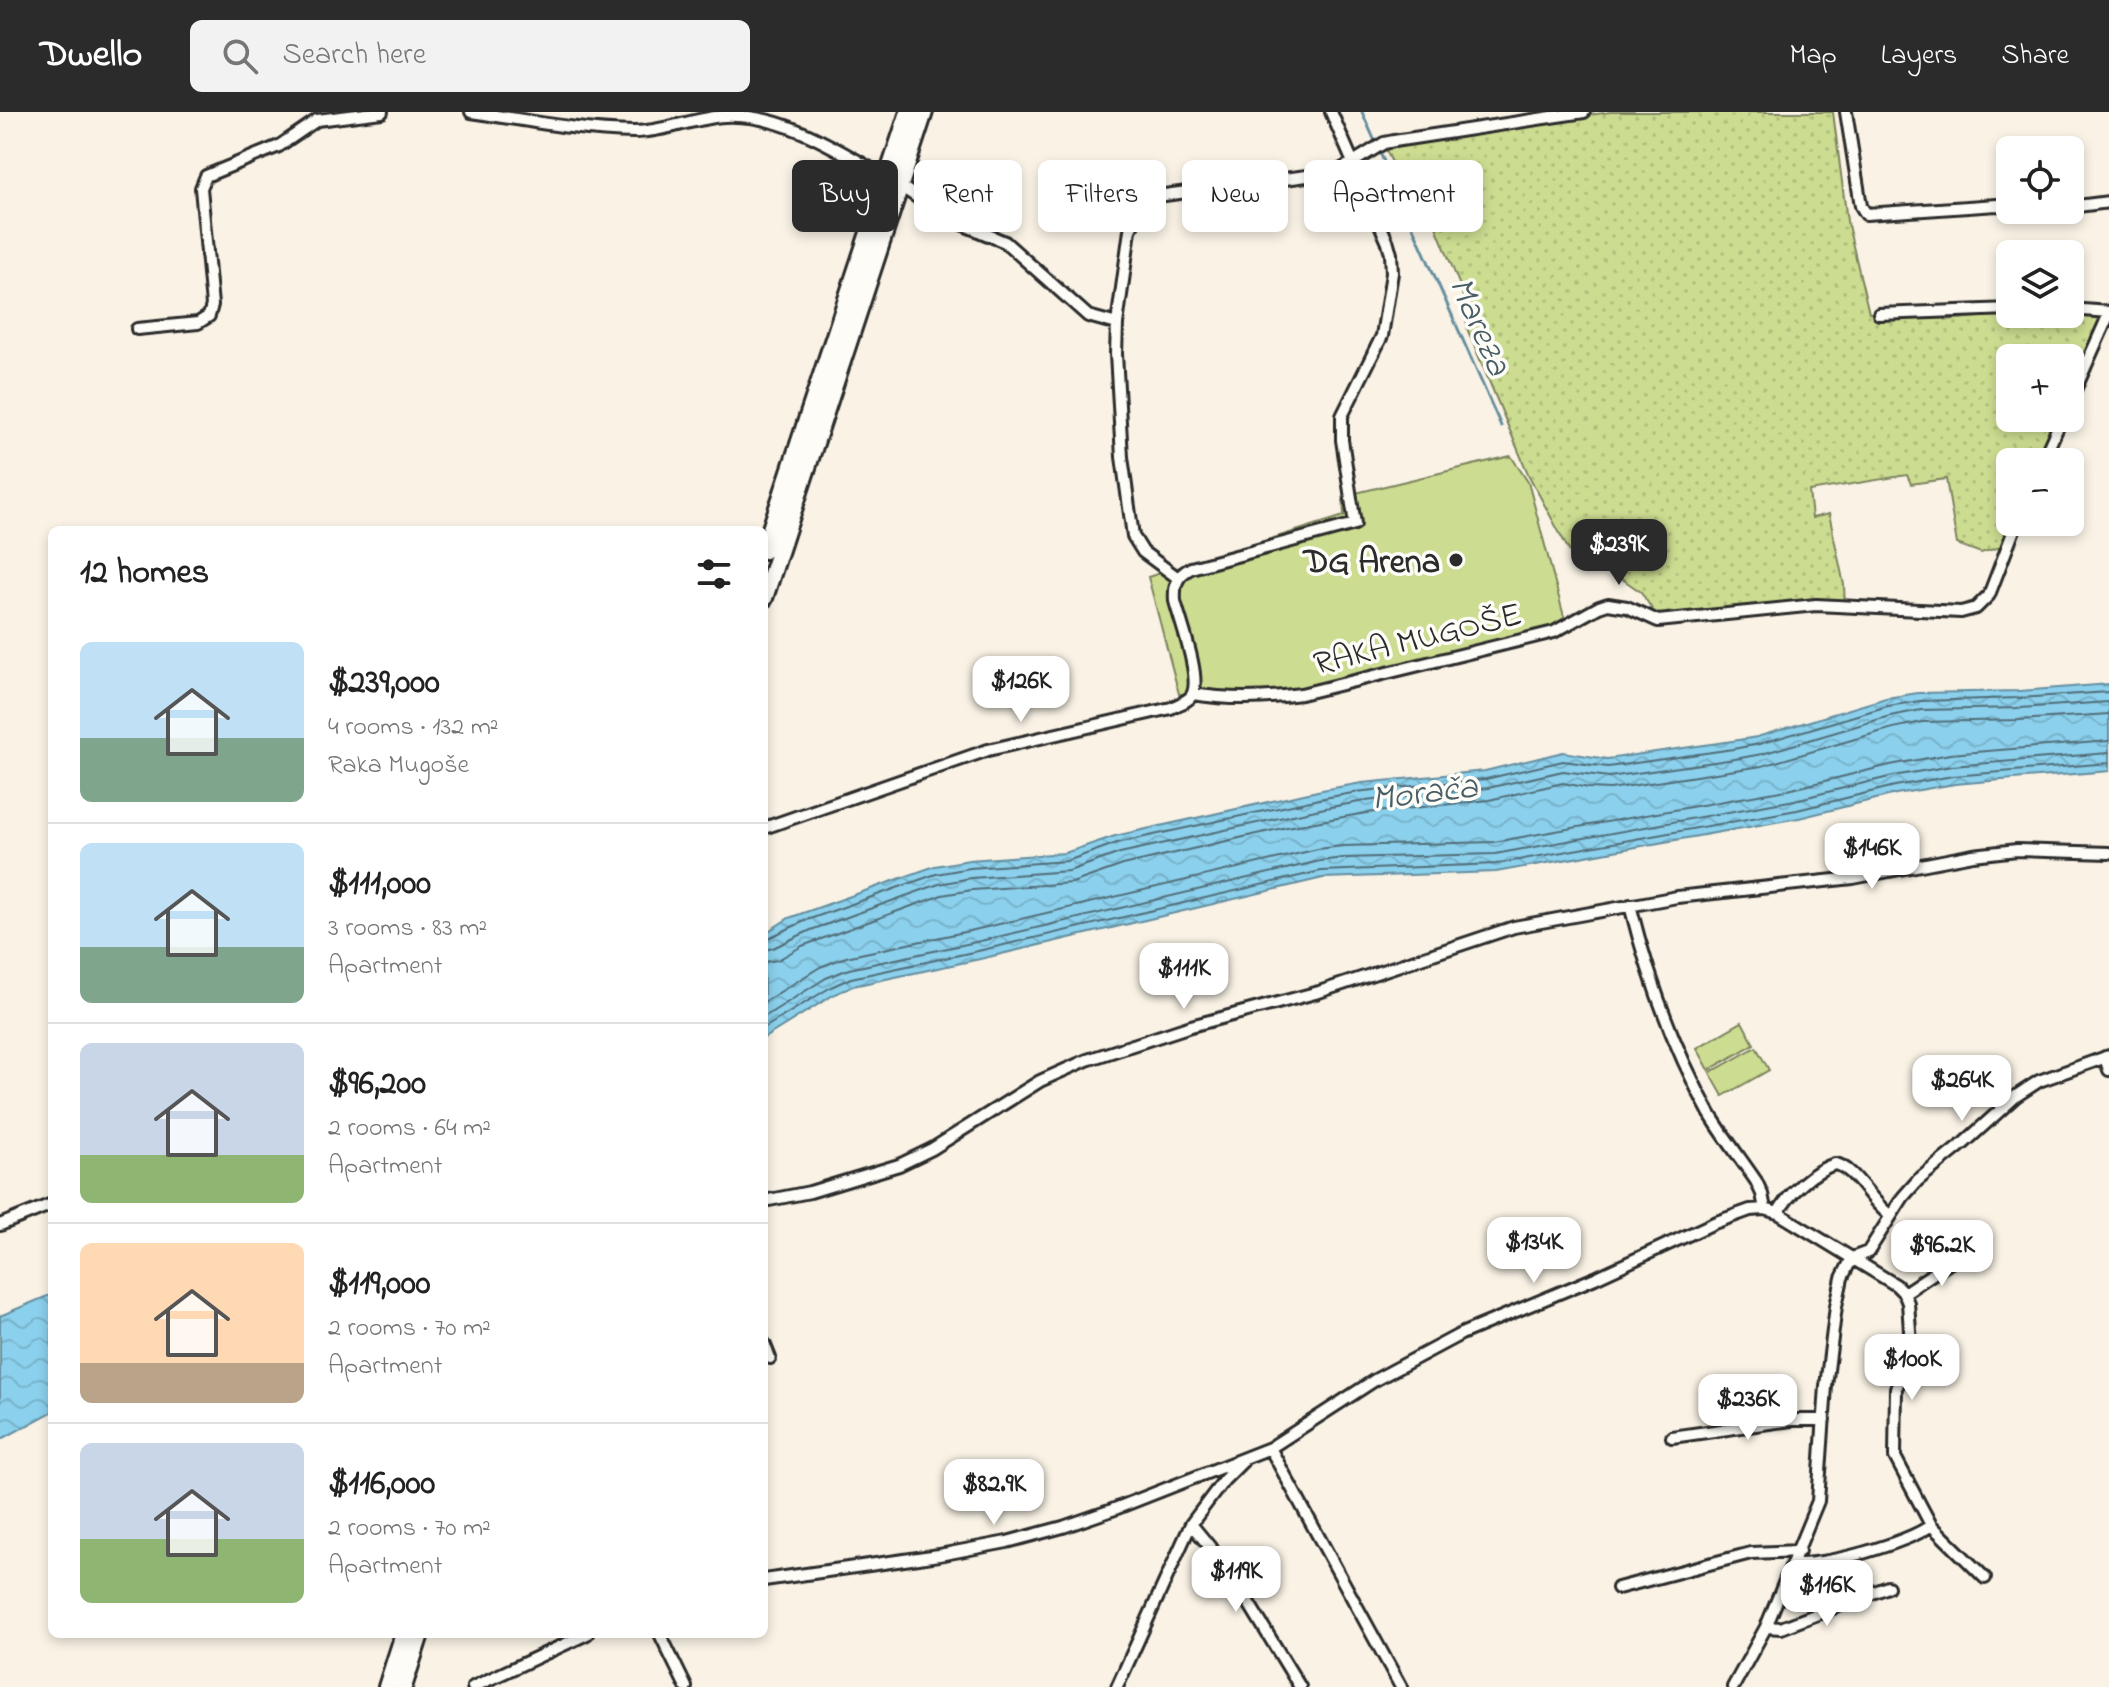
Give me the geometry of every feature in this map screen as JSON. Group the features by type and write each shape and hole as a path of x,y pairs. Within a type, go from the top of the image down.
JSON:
{"main road":[{"path":"898,163 909,112"},
{"path":"898,173 924,112"},
{"path":"768,539 876,232"},
{"path":"768,585 878,232"},
{"path":"387,1687 403,1638"},
{"path":"403,1687 419,1638"}],"street":[{"path":"137,329 198,323 209,316 212,305 201,185 204,178 279,146 317,120 382,112"},
{"path":"471,112 544,118 638,132 723,116 758,118 805,134 857,160"},
{"path":"1331,112 1352,160"},
{"path":"1358,160 1384,143 1584,112"},
{"path":"1846,112 1861,206 1866,214 1996,205"},
{"path":"1178,578 1137,546 1129,520 1116,354 1117,324 1134,217 1147,201 1157,196 1304,176"},
{"path":"898,185 952,220 1005,242 1088,316 1117,324"},
{"path":"2084,205 2109,202"},
{"path":"768,827 988,750 1171,708 1188,700 1193,694 1195,675 1175,601 1174,589 1178,578 1191,568 1355,524 1342,440 1342,416 1382,336 1392,262 1383,232"},
{"path":"1879,314 1996,310"},
{"path":"2084,310 2109,313 2084,369"},
{"name":"RAKA MUGOŠE","path":"1193,694 1245,698 1301,694 1554,632 1608,604 1627,607 1658,621 1816,605 1970,611 1981,605 1989,595 2012,536"},
{"path":"768,1200 810,1192 899,1165 932,1149 1040,1081 1102,1054 1191,1026 1319,992 1514,927 1707,893 1853,878 2017,850 2109,853"},
{"path":"1630,905 1645,965 1657,997 1705,1104 1761,1189 1765,1209"},
{"path":"1852,1258 1866,1255 1918,1180 2016,1096 2039,1081 2107,1056 2109,1070"},
{"path":"1778,1213 1794,1193 1824,1168 1835,1164 1846,1168 1891,1216"},
{"path":"0,1225 48,1206"},
{"path":"768,1579 939,1555 1029,1537 1087,1519 1270,1448 1375,1380 1461,1334 1714,1223 1750,1210 1765,1209 1778,1213 1904,1293 1908,1303 1912,1358 1896,1388 1893,1450 1901,1472 1931,1525 1985,1578"},
{"path":"1904,1293 1961,1255"},
{"path":"1733,1687 1766,1627 1812,1521 1821,1490 1824,1420 1837,1297 1852,1258"},
{"path":"768,1353 770,1358"},
{"path":"1672,1437 1791,1420 1824,1420"},
{"path":"1270,1448 1401,1687"},
{"path":"1117,1687 1191,1524 1221,1484 1244,1460"},
{"path":"1191,1524 1228,1569 1300,1687"},
{"path":"1793,1563 1809,1565 1899,1542 1931,1525"},
{"path":"1618,1588 1751,1553 1799,1551"},
{"path":"1766,1627 1781,1628 1888,1587"},
{"path":"473,1687 578,1638"},
{"path":"662,1638 686,1687"}],"green space":[{"path":"1610,112 1833,112 1847,221 1869,313 1945,309 1946,320 1996,315 1996,328 2084,328 2084,313 2103,313 2105,318 2084,369 2084,344 1996,344 1996,432 2057,432 2050,448 1996,448 1996,536 2011,536 2007,545 1981,553 1957,544 1946,479 1911,484 1907,475 1809,491 1812,518 1829,514 1844,585 1845,607 1659,620 1641,592 1602,565 1580,571 1529,476 1468,331 1462,291 1438,232 1483,232 1483,160 1391,160 1384,146"},
{"path":"1511,456 1528,482 1566,624 1303,690 1179,694 1148,577 1344,516 1343,496"},
{"path":"1742,1022 1754,1044 1709,1070 1697,1048"},
{"path":"1756,1047 1769,1070 1723,1096 1710,1073"}],"water":[{"name":"Morača","path":"2109,684 2109,771 1955,784 1896,794 1799,818 1496,872 1323,878 853,986 768,1036 768,931 789,918 935,866 969,860 1065,853 1115,836 1362,783 1485,771 1563,752 1607,759 1757,737 1886,698 1918,693 2019,691"},
{"path":"48,1296 48,1414 0,1440 0,1316"}],"waterway":[{"name":"Mareza","path":"1362,112 1501,426"}],"place":[{"name":"DG Arena","path":"1456,560"}]}
